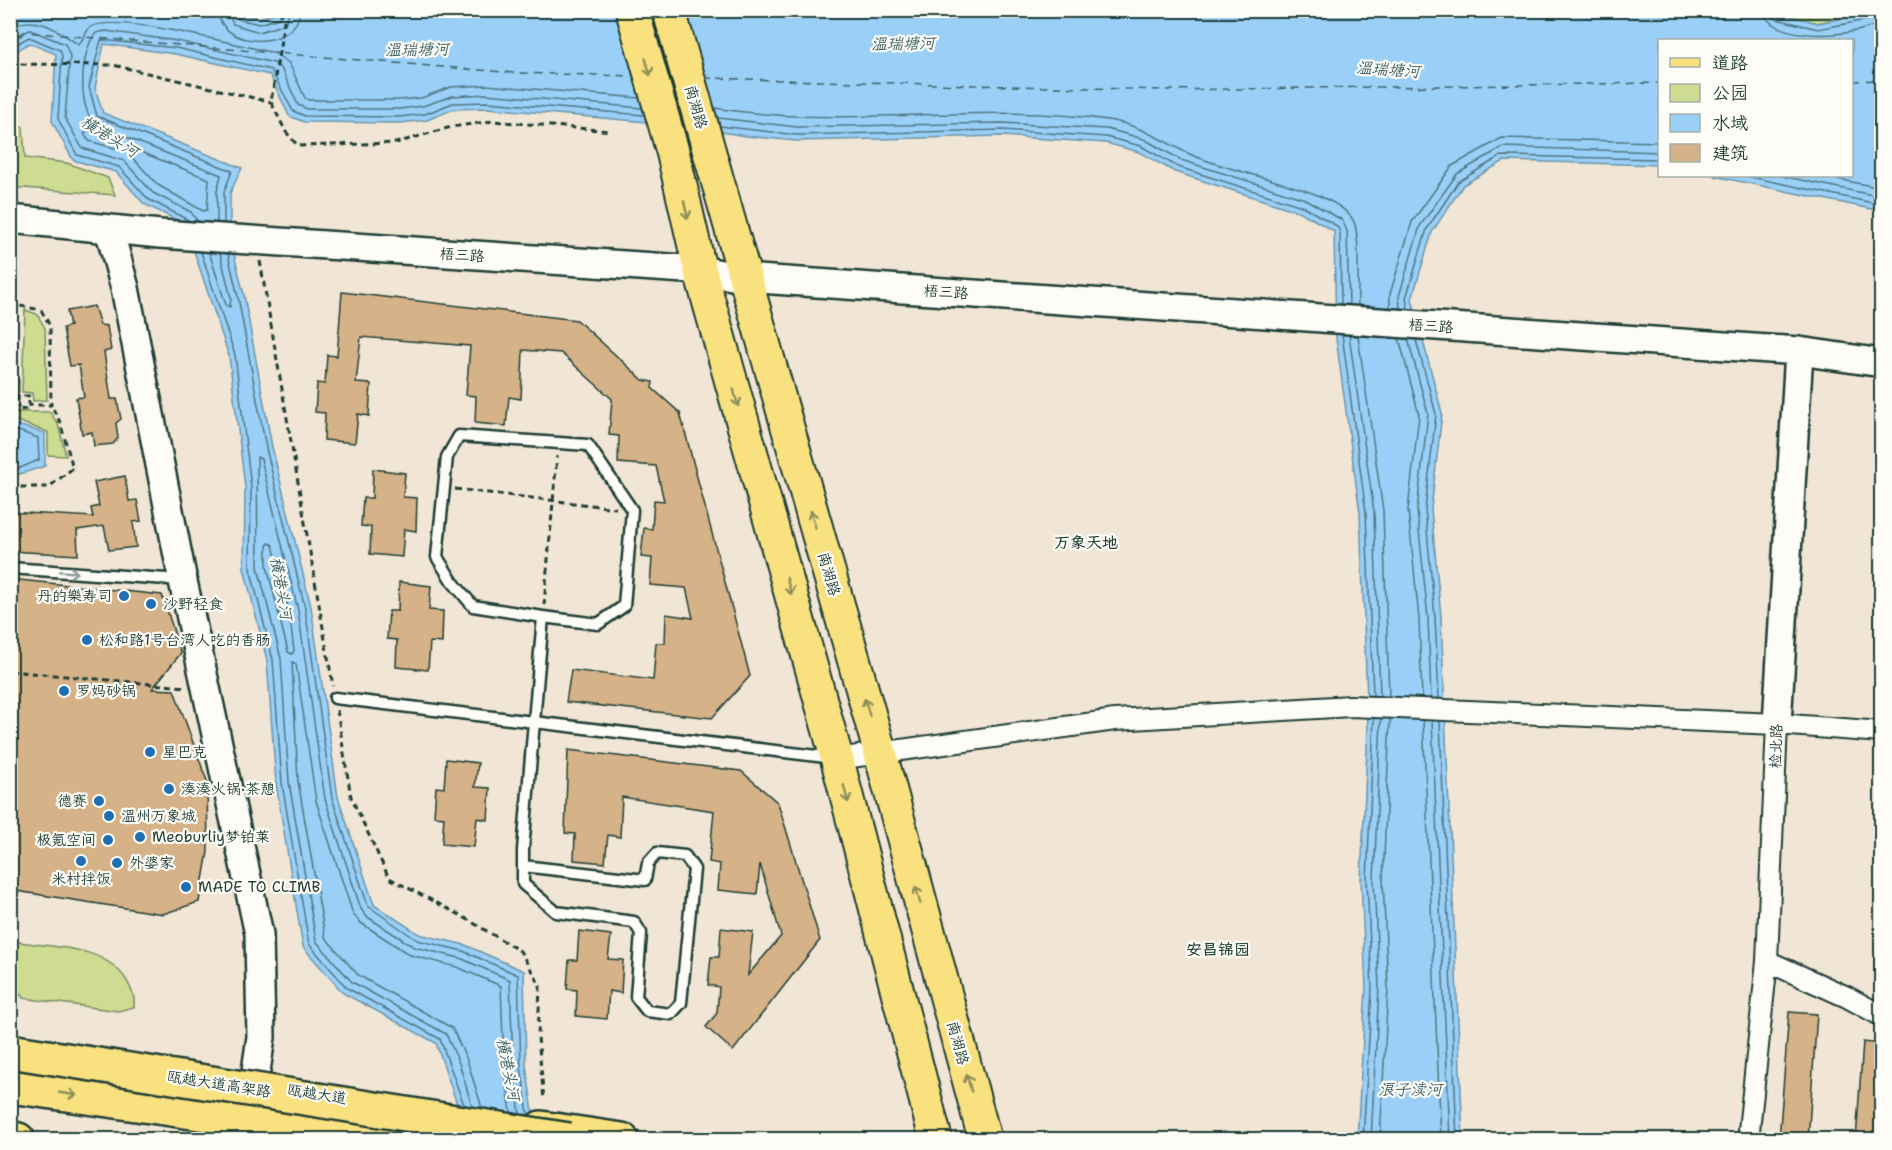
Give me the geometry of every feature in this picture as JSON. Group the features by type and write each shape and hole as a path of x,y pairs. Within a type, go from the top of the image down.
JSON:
{"highway":[{"name":"瓯越大道高架路","path":"10,1051 562,1135"},
{"name":"瓯越大道","path":"10,1057 254,1085 458,1116 562,1135 622,1140"},
{"name":"瓯越大道高架路","path":"10,1086 389,1140"},
{"path":"10,1138 18,1140"}],"main road":[{"path":"632,10 673,153 700,270 837,759 936,1140"},
{"name":"南湖路","path":"669,10 743,278 880,752 985,1140"}],"street":[{"name":"梧三路","path":"10,219 257,242 700,270 743,278 1799,351 1881,363"},
{"path":"109,229 125,288 183,581 259,934 261,1037 254,1085"},
{"name":"检北路","path":"1748,1140 1767,961 1777,724 1799,351"},
{"path":"837,759 1115,720 1351,706 1777,724 1881,732"},
{"path":"1767,961 1847,997 1881,1016"}],"lane":[{"path":"459,436 558,442 588,445 632,510 624,606 598,624 473,606 452,581 437,557 447,457 459,436"},
{"path":"10,568 183,581"},
{"path":"523,866 645,880 648,863 657,853 685,856 694,869 681,1003 671,1014 647,1011 636,997 641,933 634,922 556,912 523,884 523,866 533,722 543,617"},
{"path":"335,698 837,759"}],"path":[{"path":"280,10 284,21 271,102 286,132 298,146 396,142 451,127 493,121 611,131"},
{"path":"10,64 113,66 271,102"},
{"path":"10,304 41,310 50,326 51,405 60,422 73,468 49,487 10,487"},
{"path":"10,410 29,409 29,396 18,396 18,408"},
{"path":"29,405 51,405"},
{"path":"543,617 558,442"},
{"path":"444,487 632,510"},
{"path":"10,672 207,689"}],"green space":[{"path":"1881,10 1818,23 1767,11"},
{"path":"11,125 23,127 25,158 67,163 108,178 115,195 11,187"},
{"path":"25,310 37,314 45,328 47,400 33,401 32,393 22,392"},
{"path":"11,380 19,380 19,391 15,392 14,406 11,406"},
{"path":"11,412 50,412 58,424 66,456 48,455 48,432 11,419"},
{"path":"10,941 75,949 105,960 127,981 133,994 134,1007 118,1011 23,998 11,981"}],"water":[{"path":"11,10 231,10 259,18 286,10 1767,10 1818,23 1881,11 1881,211 1719,177 1853,177 1853,39 1658,39 1658,165 1504,161 1463,185 1432,232 1412,299 1442,413 1431,509 1441,617 1463,1139 1357,1139 1366,988 1361,880 1368,727 1360,513 1336,338 1334,231 1300,212 1175,172 1139,152 1106,143 1002,136 797,141 746,136 671,124 487,108 454,109 427,120 400,123 304,122 289,116 270,75 175,54 104,44 95,88 103,113 242,168 230,193 230,238 244,295 272,447 311,607 338,797 374,905 419,934 465,945 524,971 526,1065 537,1139 469,1139 436,1043 343,993 303,947 276,784 267,660 244,568 245,487 229,356 185,224 144,204 116,172 73,160 52,121 56,54 29,43 11,55"},
{"path":"11,423 45,433 45,466 20,474 11,474"}],"building":[{"path":"342,292 577,320 643,380 653,382 652,388 680,413 750,676 712,718 566,702 571,670 653,680 656,643 665,643 666,614 693,618 686,588 650,585 652,558 641,557 644,528 652,529 654,500 664,501 656,466 618,463 619,436 609,435 612,399 561,353 523,350 521,399 509,397 506,426 475,423 476,396 466,395 470,346 361,337 356,383 371,384 369,416 358,414 355,443 324,440 325,413 315,412 317,383 325,384 327,355 337,356"},
{"path":"94,306 100,325 107,326 111,350 104,352 111,399 117,399 121,419 116,423 118,438 113,444 94,446 92,432 82,434 76,398 84,397 79,365 70,366 63,328 70,326 67,311"},
{"path":"373,469 405,473 403,497 417,498 416,531 404,529 402,557 370,554 371,527 361,526 363,498 372,498"},
{"path":"125,476 129,501 137,500 141,521 133,522 136,547 109,550 104,526 77,530 78,555 10,551 10,512 93,517 91,508 99,506 94,482"},
{"name":"温州万象城","path":"10,579 162,595 181,653 152,689 174,690 207,781 208,852 199,902 163,914 10,890"},
{"path":"399,582 431,586 429,610 443,611 442,643 430,642 428,670 396,667 397,640 387,639 389,611 398,611"},
{"path":"568,750 741,771 778,803 820,940 733,1051 706,1027 717,1013 719,987 708,985 711,957 719,957 721,928 753,932 748,975 781,936 760,864 757,894 718,890 720,864 709,862 714,811 622,797 620,837 608,835 605,863 574,860 575,834 565,833"},
{"path":"446,759 478,763 475,787 490,788 488,820 477,818 474,847 442,844 444,817 434,816 436,787 444,788"},
{"path":"579,931 611,935 608,959 623,960 621,993 609,991 607,1019 576,1016 577,990 567,989 569,960 577,960"},
{"path":"1789,1012 1817,1014 1808,1140 1779,1140"},
{"path":"1863,1042 1881,1044 1881,1140 1856,1140"}],"ferry route":[{"path":"10,47 24,32 515,73 636,76"},
{"path":"704,78 1166,90 1658,83"},
{"path":"1853,81 1882,80"}],"place":[{"name":"丹的樂寿司","path":"124,596"},
{"name":"沙野轻食","path":"151,604"},
{"name":"松和路1号台湾人吃的香肠","path":"87,640"},
{"name":"罗妈砂锅","path":"64,691"},
{"name":"星巴克","path":"150,752"},
{"name":"湊湊火锅·茶憩","path":"169,789"},
{"name":"德赛","path":"99,801"},
{"name":"温州万象城","path":"109,816"},
{"name":"Meoburliy梦铂莱","path":"140,837"},
{"name":"极氪空间","path":"108,840"},
{"name":"米村拌饭","path":"81,861"},
{"name":"外婆家","path":"117,863"},
{"name":"MADE TO CLIMB","path":"186,887"}],"district":[{"name":"万象天地","path":"1086,542"},
{"name":"安昌锦园","path":"1218,949"}],"water label":[{"name":"温瑞塘河","path":"903,43"},
{"name":"温瑞塘河","path":"417,49"},
{"name":"温瑞塘河","path":"1388,69"},
{"name":"横港头河","path":"110,136"},
{"name":"横港头河","path":"282,588"},
{"name":"横港头河","path":"509,1069"},
{"name":"浪子渎河","path":"1410,1089"}]}
